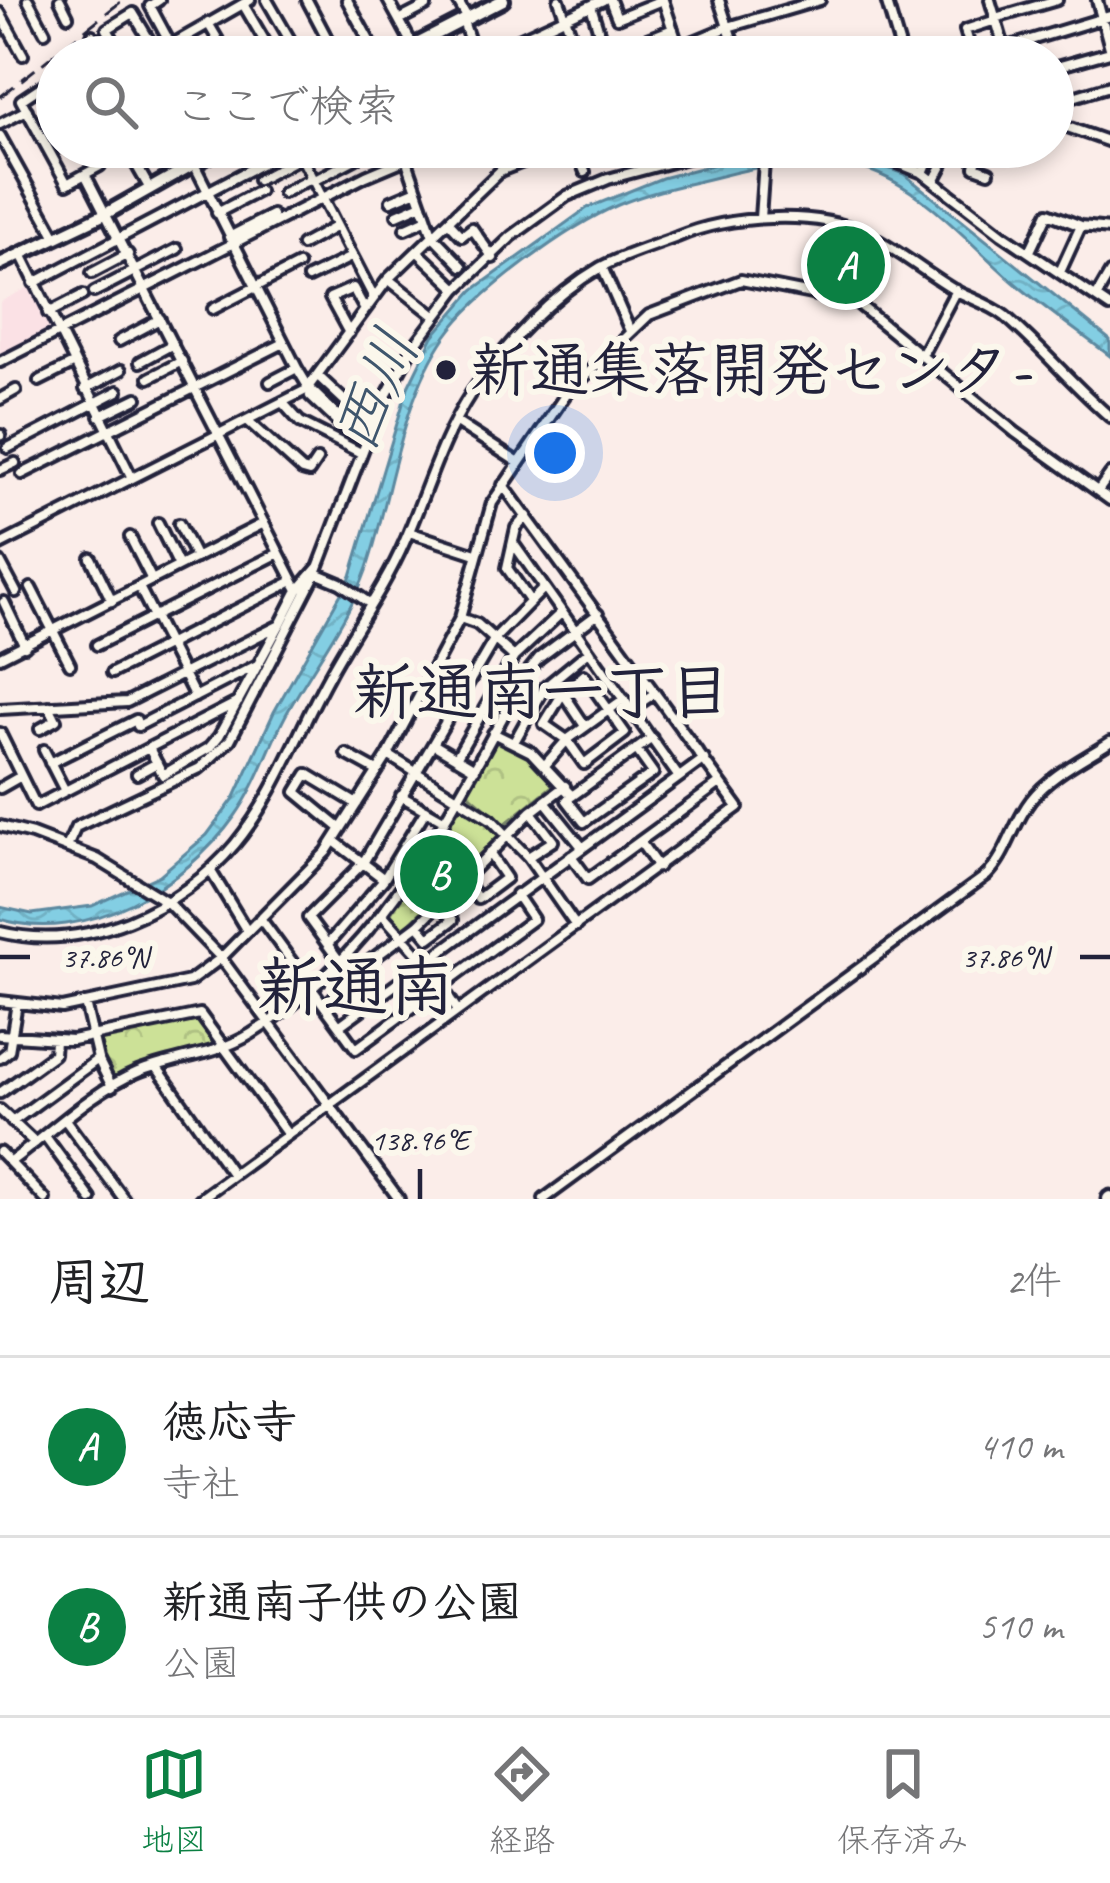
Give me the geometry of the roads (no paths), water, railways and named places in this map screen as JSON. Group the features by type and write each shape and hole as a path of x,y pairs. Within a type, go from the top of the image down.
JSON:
{"main road":[{"path":"433,36 498,1"},
{"path":"0,264 107,213 187,168"}],"street":[{"path":"28,0 45,32"},
{"path":"60,0 68,16"},
{"path":"159,0 150,6 166,36"},
{"path":"267,0 287,36"},
{"path":"307,0 326,36"},
{"path":"347,0 367,36"},
{"path":"388,0 408,36"},
{"path":"399,20 426,6 423,0"},
{"path":"457,0 470,36"},
{"path":"559,0 572,36"},
{"path":"523,36 606,0 616,18 663,0 675,36"},
{"path":"719,0 731,36"},
{"path":"711,36 820,0"},
{"path":"886,0 897,36"},
{"path":"990,0 999,36"},
{"path":"1014,0 1017,11"},
{"path":"967,36 965,29 1057,0"},
{"path":"1074,61 1110,50 1106,18 1096,0"},
{"path":"187,36 247,1 264,36"},
{"path":"213,3 221,16"},
{"path":"590,6 599,32"},
{"path":"0,13 23,55"},
{"path":"111,36 107,29 134,13 147,36"},
{"path":"189,15 197,30"},
{"path":"1054,36 1106,18"},
{"path":"208,23 216,36"},
{"path":"655,36 673,29"},
{"path":"1074,97 1110,86"},
{"path":"36,91 22,100 36,127"},
{"path":"0,124 27,110"},
{"path":"1074,129 1110,142"},
{"path":"0,136 56,237"},
{"path":"58,168 67,184 96,168"},
{"path":"138,168 150,189"},
{"path":"191,168 307,389 329,416 365,441"},
{"path":"34,284 257,168"},
{"path":"218,212 277,168"},
{"path":"307,168 374,298"},
{"path":"283,194 337,168"},
{"path":"231,240 387,168"},
{"path":"409,168 433,236 462,266"},
{"path":"0,545 307,389 388,279 508,168"},
{"path":"583,168 585,172"},
{"path":"67,847 76,827 200,768 230,740 318,570 365,441 395,377 457,289 512,236 567,196 649,168"},
{"path":"760,218 764,168"},
{"path":"911,168 1110,307"},
{"path":"923,173 925,168"},
{"path":"934,181 941,168"},
{"path":"978,168 989,172"},
{"path":"85,174 296,585 280,625 209,748 163,775 149,748"},
{"path":"391,201 417,190"},
{"path":"397,215 422,204"},
{"path":"1030,251 1048,214 1081,226 1110,229"},
{"path":"0,362 145,288 272,215"},
{"path":"0,932 45,939 110,927 210,870 247,828 364,601 388,575 468,398 518,335 602,266 700,226 760,218 843,226 865,234 1002,314 1067,381 1110,416"},
{"path":"405,229 427,219"},
{"path":"447,220 462,236 472,228 493,258"},
{"path":"1060,272 1081,226"},
{"path":"302,245 335,227"},
{"path":"94,292 177,249"},
{"path":"417,251 457,289"},
{"path":"21,254 132,478"},
{"path":"92,273 128,254"},
{"path":"308,278 351,257"},
{"path":"212,309 298,266"},
{"path":"602,266 630,331"},
{"path":"1096,297 1110,273"},
{"path":"388,279 435,316"},
{"path":"0,1001 51,1009 190,981 221,958 334,841 388,755 460,618 485,517 503,484 566,394 649,315 741,280 857,302 1015,433 1110,500"},
{"path":"349,332 330,298 353,288 365,310"},
{"path":"922,355 956,290"},
{"path":"48,313 83,296"},
{"path":"119,340 160,319"},
{"path":"22,474 284,343"},
{"path":"140,362 173,344"},
{"path":"148,378 182,361"},
{"path":"39,381 73,364"},
{"path":"270,382 297,368"},
{"path":"86,388 121,370"},
{"path":"318,376 350,406"},
{"path":"307,389 338,416"},
{"path":"0,399 16,390"},
{"path":"8,448 118,391"},
{"path":"100,416 137,398"},
{"path":"282,402 300,422 362,453"},
{"path":"247,420 302,470 312,470 317,460"},
{"path":"456,422 518,463"},
{"path":"0,470 15,463"},
{"path":"1098,491 1110,475"},
{"path":"200,1199 738,807 503,484"},
{"path":"527,516 517,528 507,568 530,601"},
{"path":"158,523 179,566"},
{"path":"0,657 264,523"},
{"path":"179,524 196,558"},
{"path":"408,531 476,554"},
{"path":"130,537 152,580"},
{"path":"513,543 678,776"},
{"path":"97,645 279,553"},
{"path":"91,558 112,601"},
{"path":"0,562 16,592"},
{"path":"318,570 364,601"},
{"path":"112,674 318,570"},
{"path":"139,586 195,697"},
{"path":"31,588 70,664"},
{"path":"341,963 308,918 364,863 495,638 543,590"},
{"path":"4,602 25,646"},
{"path":"457,758 514,658 560,614"},
{"path":"10,1162 112,1087 156,1066 224,1048 268,1022 341,963 383,915 445,821 538,658 598,614"},
{"path":"460,618 495,638 514,658"},
{"path":"0,709 127,702 280,625"},
{"path":"514,742 545,687 589,651"},
{"path":"50,763 258,664"},
{"path":"584,675 625,733 584,764 567,740 544,724 563,693 584,675"},
{"path":"563,693 585,726"},
{"path":"631,709 655,693"},
{"path":"546,764 567,740 624,699"},
{"path":"0,733 36,806 238,702"},
{"path":"40,729 56,720 49,706"},
{"path":"493,733 546,764 572,796"},
{"path":"636,749 653,772 584,823 567,800 636,749 652,738"},
{"path":"544,1199 987,875 999,862 1030,801 1048,783 1110,742"},
{"path":"433,744 475,769"},
{"path":"44,750 65,791"},
{"path":"346,754 377,772"},
{"path":"388,755 458,796 508,835 576,926"},
{"path":"339,1026 704,758"},
{"path":"137,774 157,763"},
{"path":"341,829 296,792 307,774 357,804"},
{"path":"0,788 21,776"},
{"path":"571,856 589,879 720,783"},
{"path":"325,1006 367,963 418,925 531,812 565,786"},
{"path":"401,796 445,821"},
{"path":"545,801 583,847"},
{"path":"328,944 384,879 426,810"},
{"path":"528,857 553,841 531,812"},
{"path":"0,826 67,847 163,899 221,958 399,1199"},
{"path":"334,841 384,879"},
{"path":"640,843 658,867"},
{"path":"463,877 478,899 506,878 488,853"},
{"path":"210,870 247,931"},
{"path":"260,918 356,1049 533,919 516,895"},
{"path":"418,925 428,938 453,920 441,902"},
{"path":"383,915 458,1011"},
{"path":"85,1003 98,1059 112,1087"},
{"path":"0,1058 9,1052 17,1004"},
{"path":"0,1035 55,1041 200,1014 288,1135"},
{"path":"0,1093 54,1054 55,1041"},
{"path":"12,1122 98,1059"},
{"path":"156,1066 233,1175"},
{"path":"0,1110 35,1143"},
{"path":"66,1121 124,1199"},
{"path":"45,1136 91,1199"},
{"path":"0,1152 45,1199"}],"water":[{"path":"700,168 759,168 657,192 598,215 501,281 446,336 407,419 360,587 288,711 243,804 214,841 162,886 99,916 33,925 0,919 0,907 32,914 92,906 160,875 207,835 235,797 274,712 351,576 408,387 433,336 473,290 587,208"},
{"path":"861,168 888,168 904,174 1110,340 1110,356 1021,288 924,201"}],"railway":[{"path":"77,36 123,0"},
{"path":"0,97 36,69"}],"place":[{"name":"徳応寺","path":"846,265"},
{"name":"新通集落開発センタ-","path":"446,370"},
{"name":"新通南子供の公園","path":"439,874"}],"district":[{"name":"新通南一丁目","path":"542,692"},
{"name":"新通南","path":"356,987"}],"water label":[{"name":"西川","path":"376,391"}]}
